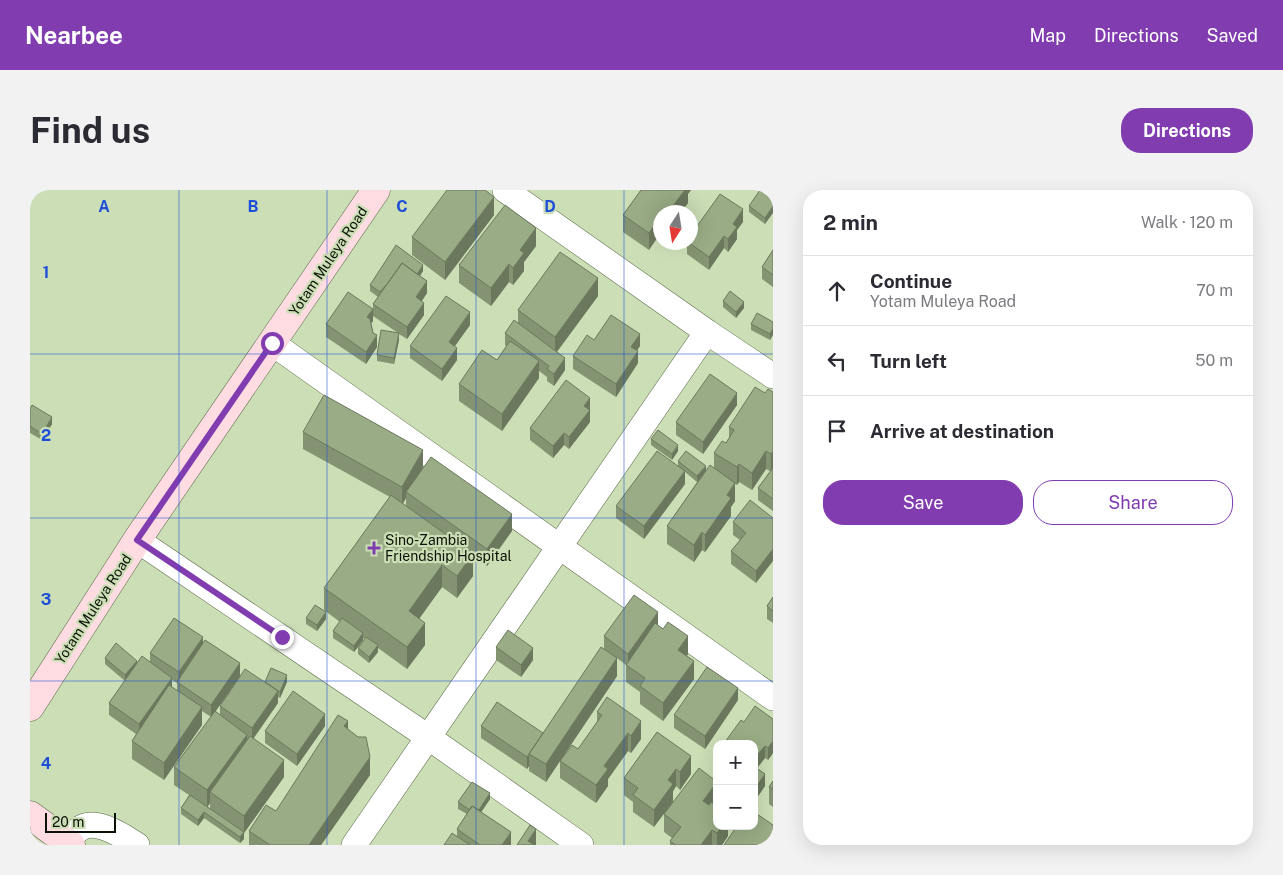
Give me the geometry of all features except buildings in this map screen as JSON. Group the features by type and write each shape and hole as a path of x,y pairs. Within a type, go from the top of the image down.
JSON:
{"street":[{"name":"Yotam Muleya Road","path":"30,707 137,540 376,190"},
{"path":"505,190 773,376"},
{"path":"354,845 707,332"},
{"path":"272,343 773,698"},
{"path":"137,540 428,737 581,845"},
{"path":"30,815 70,844 78,830 88,826 114,830 137,845"}],"place":[{"name":"Sino-Zambia Friendship Hospital","path":"374,548"}],"route":[{"path":"272,343 137,540 282,637"}]}
